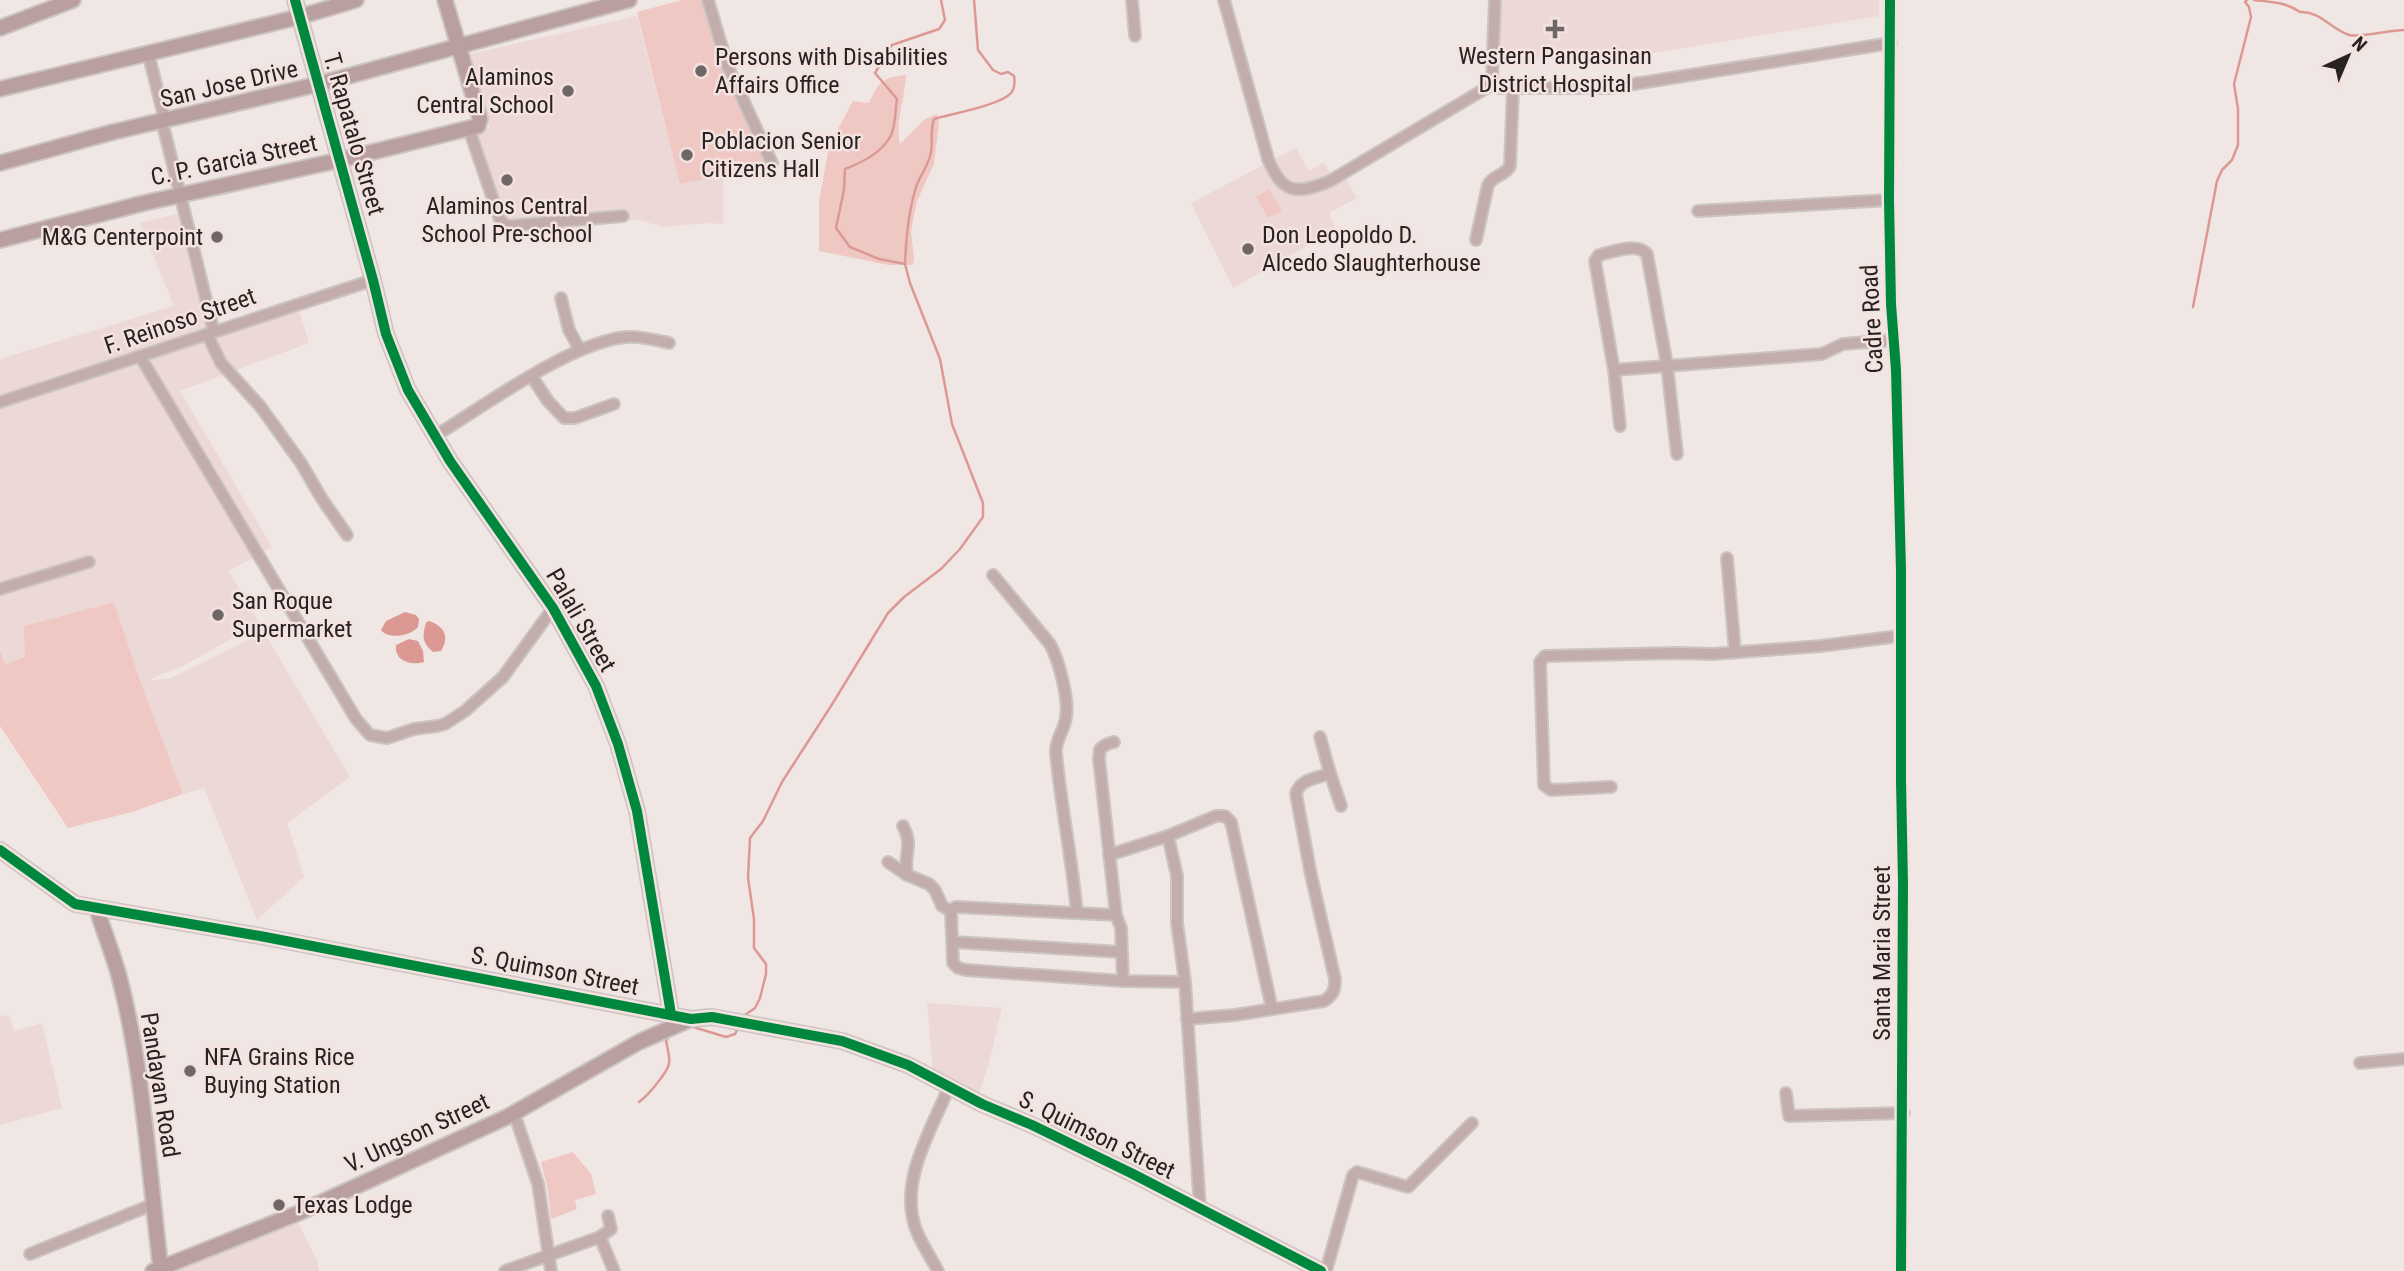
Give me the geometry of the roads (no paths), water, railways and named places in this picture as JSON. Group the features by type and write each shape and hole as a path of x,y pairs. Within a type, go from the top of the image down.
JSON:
{"street":[{"path":"0,28 55,3 73,0"},
{"name":"T. Rapatalo Street","path":"295,0 373,280"},
{"path":"0,89 356,0"},
{"path":"445,0 480,120 478,126 469,129 500,220 507,226 623,216"},
{"name":"San Jose Drive","path":"0,163 319,84 629,0"},
{"path":"708,0 728,66 772,163"},
{"path":"1132,0 1135,36"},
{"path":"1224,0 1268,159 1279,180 1287,188 1297,191 1312,189 1329,181 1493,84"},
{"path":"1493,84 1491,64 1495,0"},
{"name":"Cadre Road","path":"1890,0 1889,200 1900,571 1899,636"},
{"path":"1493,84 1499,88 1609,88 1891,43"},
{"path":"148,52 211,333 221,363 260,406 347,535"},
{"path":"1476,240 1488,185 1492,178 1508,170 1510,166 1513,88"},
{"name":"C. P. Garcia Street","path":"0,240 179,195 469,129"},
{"path":"1698,211 1889,200"},
{"path":"1619,426 1614,370 1595,261 1599,255 1638,248 1647,254 1667,365 1677,454"},
{"name":"F. Reinoso Street","path":"0,402 373,280"},
{"name":"Palali Street","path":"373,280 386,334 408,390 435,436 553,608 596,686 637,811 671,1014"},
{"path":"561,298 563,314 580,350"},
{"path":"435,436 580,350 630,336 669,343"},
{"path":"1614,370 1822,354 1843,344 1894,340"},
{"path":"140,356 349,708 370,735 387,738 414,729 445,724 465,711 503,677 553,608"},
{"path":"532,377 548,401 564,418 575,418 614,404"},
{"path":"1727,558 1735,652"},
{"path":"0,589 89,562"},
{"path":"993,575 1050,644 1056,657 1067,714 1056,748 1077,913"},
{"path":"1611,787 1551,790 1544,785 1540,662 1550,654 1713,654 1821,646 1899,636"},
{"name":"Santa Maria Street","path":"1899,636 1904,1113 1901,1271"},
{"path":"1320,737 1341,806"},
{"path":"1114,742 1100,749 1099,759 1116,915 1121,928 1123,981"},
{"path":"1187,1019 1272,1009 1324,1001 1331,997 1335,989 1335,979 1311,876 1296,794 1298,786 1303,782 1330,773"},
{"path":"1109,855 1168,836 1216,816 1225,816 1231,822 1272,1009"},
{"path":"903,826 909,842 907,874"},
{"path":"1168,836 1177,876 1177,923 1185,982 1200,1209"},
{"name":"S. Quimson Street","path":"0,850 75,904 97,909 260,936 691,1019 712,1017 842,1041 908,1065 1324,1271"},
{"path":"888,862 929,884 935,890 942,906 951,911"},
{"path":"951,911 960,906 1116,915"},
{"name":"Pandayan Road","path":"97,909 120,979 130,1029 154,1205 158,1270"},
{"path":"951,911 953,963 958,968 1123,981 1185,982"},
{"path":"953,943 1121,952"},
{"name":"V. Ungson Street","path":"158,1270 296,1214 514,1113 639,1042 691,1019"},
{"path":"2360,1063 2404,1059"},
{"path":"938,1271 916,1231 910,1192 918,1162 949,1087"},
{"path":"1786,1093 1789,1116 1904,1113"},
{"path":"514,1113 538,1184 551,1271"},
{"path":"1324,1271 1353,1175 1357,1172 1365,1173 1408,1187 1472,1123"},
{"path":"30,1254 154,1205"},
{"path":"505,1271 600,1237 611,1229 608,1216"},
{"path":"600,1237 614,1271"}],"waterway":[{"path":"742,1017 755,1008 766,974 766,964 754,948 754,919 748,878 750,838 763,821 782,782 888,613 941,569 960,549 983,517 983,503 952,424 940,359 905,264 879,259 850,247 836,228 844,190 845,169 876,153 886,143 893,129 897,99 875,73 892,45 939,29 945,20 941,0"},
{"path":"905,264 911,206 916,187 930,157 934,119 997,101 1011,93 1014,87 1014,76 1008,72 1001,74 993,70 978,50 974,0"},
{"path":"2193,307 2217,181 2222,170 2232,160 2238,145 2238,109 2234,84 2251,17 2245,2 2247,0"},
{"path":"2254,0 2284,4 2300,12 2314,14 2349,35 2404,30"},
{"path":"690,1026 726,1037 735,1034 737,1030"},
{"path":"639,1102 668,1067 666,1041 670,1035"}],"place":[{"name":"Western Pangasinan District Hospital","path":"1555,29"},
{"name":"Persons with Disabilities Affairs Office","path":"701,71"},
{"name":"Alaminos Central School","path":"568,91"},
{"name":"Poblacion Senior Citizens Hall","path":"687,155"},
{"name":"Alaminos Central School Pre-school","path":"507,180"},
{"name":"M&G Centerpoint","path":"217,237"},
{"name":"Don Leopoldo D. Alcedo Slaughterhouse","path":"1248,249"},
{"name":"San Roque Supermarket","path":"218,615"},
{"name":"NFA Grains Rice Buying Station","path":"190,1071"},
{"name":"Texas Lodge","path":"279,1205"}]}
